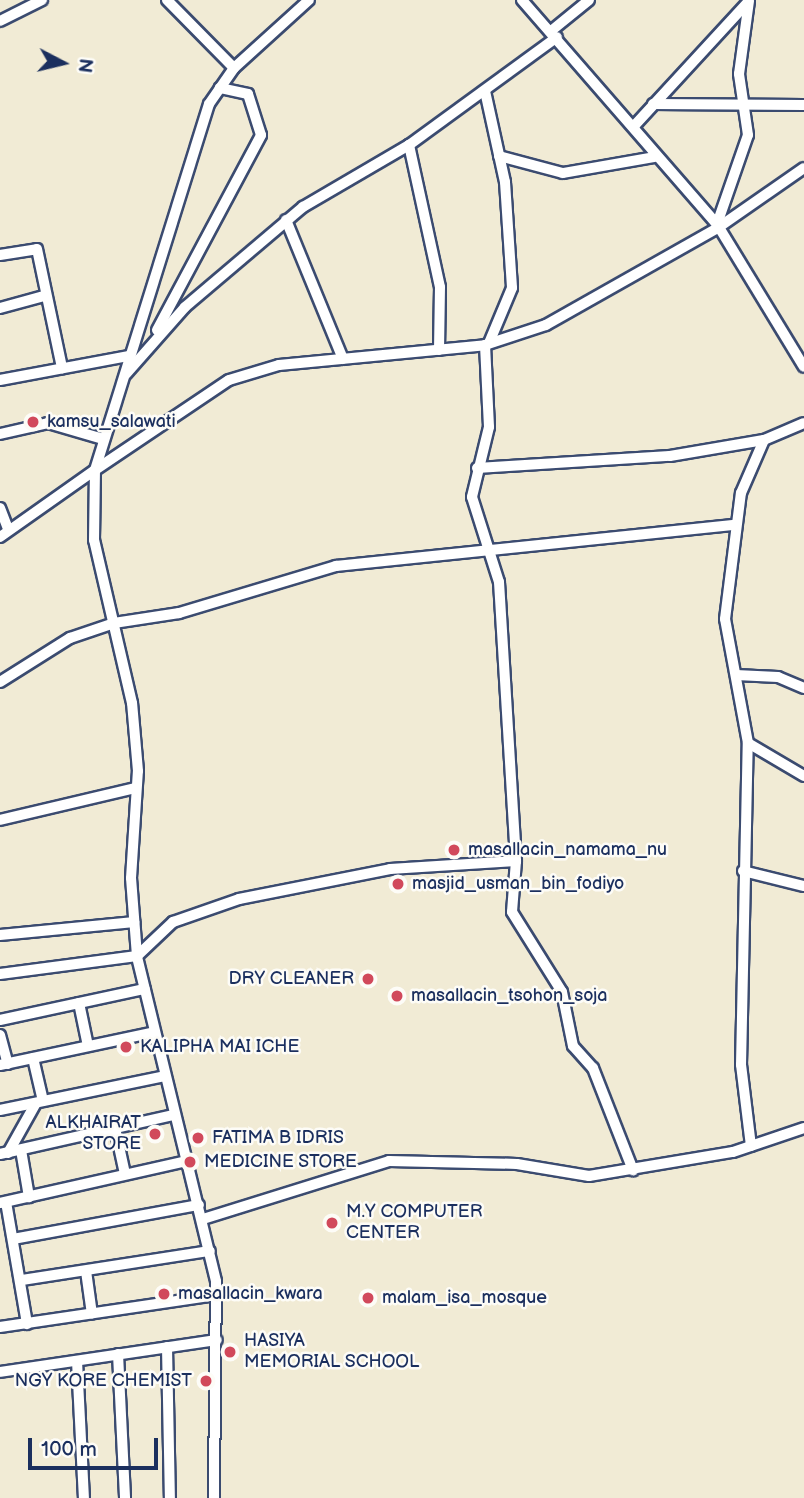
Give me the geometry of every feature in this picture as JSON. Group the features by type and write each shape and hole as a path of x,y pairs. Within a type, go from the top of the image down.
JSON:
{"street":[{"path":"0,21 42,0"},
{"path":"167,0 234,68"},
{"path":"214,1498 218,1295 203,1219 173,1115 137,956 134,922 135,788 132,703 94,540 95,470 116,387 128,356 181,180 220,88 234,68 309,0"},
{"path":"522,0 634,127 655,157 718,226 804,366"},
{"path":"152,339 286,220 410,145 485,91 554,34 589,0"},
{"path":"634,127 749,1"},
{"path":"718,226 748,135 739,74 749,1"},
{"path":"116,387 152,339 257,147 254,101 220,88"},
{"path":"485,91 499,156 512,288 487,344 489,428 477,468 472,508 499,582 516,860 513,912 562,992 573,1046 593,1068 633,1170"},
{"path":"653,104 804,105"},
{"path":"410,145 440,287 439,351"},
{"path":"499,156 563,173 655,157"},
{"path":"0,508 4,533 229,380 279,365 439,351 487,344 546,324 718,226 804,168"},
{"path":"286,220 343,359"},
{"path":"0,255 37,249 44,296 62,368"},
{"path":"0,309 44,296"},
{"path":"0,380 128,356"},
{"path":"0,434 48,423 103,439"},
{"path":"477,468 602,464 764,440 804,423"},
{"path":"751,1146 741,1065 743,871 748,743 725,619 735,525 764,440"},
{"path":"0,682 59,644 114,623 179,613 336,566 489,553 735,525"},
{"path":"736,675 778,677 804,688"},
{"path":"748,743 804,776"},
{"path":"0,820 135,788"},
{"path":"0,974 137,956 173,922 209,907 390,869 516,860"},
{"path":"743,871 804,886"},
{"path":"0,935 134,922"},
{"path":"0,1020 145,989"},
{"path":"79,1003 88,1046"},
{"path":"0,1035 4,1065 155,1032"},
{"path":"4,1154 40,1102 33,1058"},
{"path":"0,1110 165,1076"},
{"path":"4,1154 173,1115"},
{"path":"115,1128 125,1174"},
{"path":"203,1219 389,1161 517,1164 589,1176 633,1170 751,1146 804,1128"},
{"path":"21,1150 29,1197"},
{"path":"27,1324 22,1280 3,1202 187,1161"},
{"path":"13,1239 199,1205"},
{"path":"22,1280 210,1251"},
{"path":"86,1271 92,1314"},
{"path":"0,1327 218,1295"},
{"path":"0,1372 217,1340"},
{"path":"167,1347 170,1498"},
{"path":"118,1354 125,1498"},
{"path":"77,1360 84,1498"}],"place":[{"name":"kamsu_salawati","path":"33,422"},
{"name":"masallacin_namama_nu","path":"454,850"},
{"name":"masjid_usman_bin_fodiyo","path":"398,884"},
{"name":"DRY CLEANER","path":"368,979"},
{"name":"masallacin_tsohon_soja","path":"397,996"},
{"name":"KALIPHA MAI ICHE","path":"126,1047"},
{"name":"ALKHAIRAT STORE","path":"155,1134"},
{"name":"FATIMA B IDRIS","path":"198,1138"},
{"name":"MEDICINE STORE","path":"190,1162"},
{"name":"M.Y COMPUTER CENTER","path":"332,1223"},
{"name":"masallacin_kwara","path":"164,1294"},
{"name":"malam_isa_mosque","path":"368,1298"},
{"name":"HASIYA MEMORIAL SCHOOL","path":"230,1352"},
{"name":"NGY KORE CHEMIST","path":"206,1381"}]}
